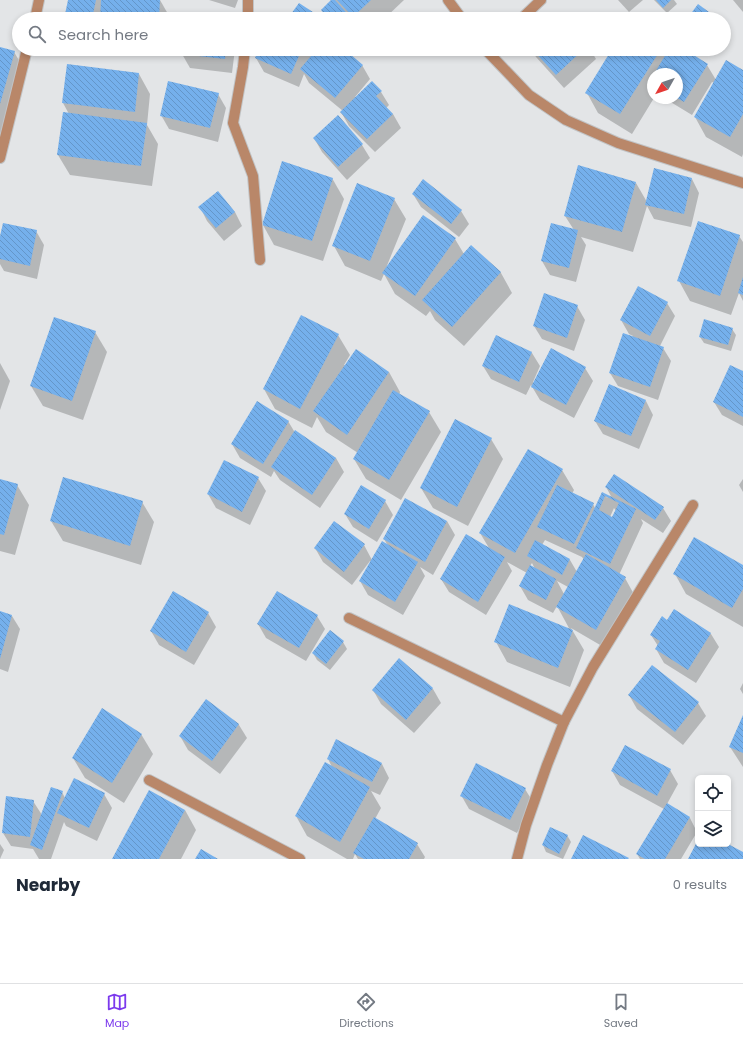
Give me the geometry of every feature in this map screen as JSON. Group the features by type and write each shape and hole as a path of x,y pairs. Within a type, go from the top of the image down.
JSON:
{"street":[{"path":"36,12 39,0"},
{"path":"248,0 248,12"},
{"path":"448,0 457,12"},
{"path":"528,12 541,0"},
{"path":"0,158 25,56"},
{"path":"244,56 233,123 253,176 256,228 260,260"},
{"path":"493,56 529,95 566,120 618,143 743,182"},
{"path":"517,859 534,802 564,722 593,668 693,505"},
{"path":"349,618 564,722"},
{"path":"149,780 300,859"}],"building":[{"path":"68,0 96,0 93,12 65,12"},
{"path":"101,0 160,0 159,12 100,12"},
{"path":"331,0 335,0 346,12 323,12 321,10"},
{"path":"337,0 371,0 358,12 348,12"},
{"path":"656,0 671,0 663,8"},
{"path":"299,3 313,12 292,12"},
{"path":"698,4 709,12 692,12"},
{"path":"0,47 12,50 12,56 14,56 0,104"},
{"path":"199,56 225,56 225,59"},
{"path":"256,56 299,56 291,74 255,58"},
{"path":"311,56 352,56 363,65 335,98 300,69"},
{"path":"538,56 576,56 556,75"},
{"path":"608,56 657,56 649,68 647,68 647,71 620,114 585,93"},
{"path":"665,56 695,56 708,64 684,102 683,68 658,68"},
{"path":"726,60 743,70 743,114 730,137 694,117"},
{"path":"67,64 139,73 135,112 62,103"},
{"path":"168,81 219,93 210,128 160,116"},
{"path":"372,81 382,91 376,96 393,114 367,139 340,112"},
{"path":"63,112 147,123 141,166 57,155"},
{"path":"338,115 363,144 338,167 313,138"},
{"path":"282,161 333,178 312,241 262,225"},
{"path":"578,165 636,182 622,232 564,216"},
{"path":"654,168 692,178 684,214 645,205"},
{"path":"423,179 462,210 451,224 412,194"},
{"path":"357,183 395,198 370,261 332,246"},
{"path":"218,191 235,212 216,228 198,207"},
{"path":"423,215 456,238 415,296 382,273"},
{"path":"698,221 740,235 720,296 677,281"},
{"path":"3,223 37,230 30,266 0,259 0,236"},
{"path":"551,223 578,230 569,268 541,261"},
{"path":"471,245 501,272 452,327 422,300"},
{"path":"743,277 743,295 738,293"},
{"path":"638,286 668,302 650,336 620,320"},
{"path":"544,293 578,305 567,338 533,326"},
{"path":"301,315 339,334 300,409 263,389"},
{"path":"54,317 96,331 72,401 30,386"},
{"path":"704,319 733,328 728,345 699,337"},
{"path":"623,333 664,347 650,387 609,373"},
{"path":"496,335 532,352 519,382 482,366"},
{"path":"551,348 586,367 566,405 531,387"},
{"path":"356,349 389,372 347,435 313,411"},
{"path":"730,365 743,371 743,417 713,402"},
{"path":"609,384 646,400 631,436 594,421"},
{"path":"393,390 430,411 389,480 353,459"},
{"path":"257,401 289,421 263,464 231,444"},
{"path":"455,419 492,438 457,507 420,488"},
{"path":"295,430 336,458 312,495 271,467"},
{"path":"528,449 563,469 515,553 479,533"},
{"path":"224,460 259,477 242,512 207,494"},
{"path":"614,474 664,507 655,520 605,487"},
{"path":"63,477 143,501 130,546 50,521"},
{"path":"0,479 18,484 4,535 0,534"},
{"path":"361,485 386,500 369,529 344,514"},
{"path":"557,485 594,503 574,544 537,527"},
{"path":"602,492 636,509 610,564 576,548","holes":["605,496 619,503 612,517 599,510"]},
{"path":"405,498 447,521 425,562 383,539"},
{"path":"334,521 365,544 344,572 314,548"},
{"path":"466,534 505,557 478,602 440,579"},
{"path":"694,537 743,565 743,589 732,608 673,574"},
{"path":"535,540 570,559 562,575 527,556"},
{"path":"382,541 418,562 395,602 359,581"},
{"path":"586,554 626,577 596,630 556,607"},
{"path":"530,565 556,579 546,600 519,586"},
{"path":"173,591 209,612 186,652 150,631"},
{"path":"277,591 318,615 299,648 257,624"},
{"path":"509,604 573,630 558,668 494,642"},
{"path":"674,609 711,633 688,670 655,649 660,641 650,635 662,616 667,620"},
{"path":"0,611 12,615 0,659"},
{"path":"330,630 344,641 326,664 312,653"},
{"path":"399,658 433,688 406,720 372,690"},
{"path":"652,665 699,702 675,732 628,695"},
{"path":"206,699 239,724 212,761 179,736"},
{"path":"102,708 142,734 112,783 72,758"},
{"path":"743,715 743,753 729,747"},
{"path":"336,739 382,763 372,782 327,759"},
{"path":"625,745 671,769 657,796 611,771"},
{"path":"325,762 370,787 340,842 295,816"},
{"path":"476,763 526,788 510,820 460,796"},
{"path":"74,778 105,793 89,828 57,813"},
{"path":"51,787 63,791 42,850 30,845"},
{"path":"149,790 185,810 159,859 112,859"},
{"path":"6,796 34,800 30,837 2,833"},
{"path":"667,803 690,817 665,859 645,859 636,854"},
{"path":"374,817 418,843 409,859 364,859 353,853"},
{"path":"550,827 568,835 559,854 542,845"},
{"path":"583,835 629,858 571,859"},
{"path":"695,846 695,847 731,847 731,846 743,852 743,859 688,859"},
{"path":"201,849 218,859 195,859"}]}
